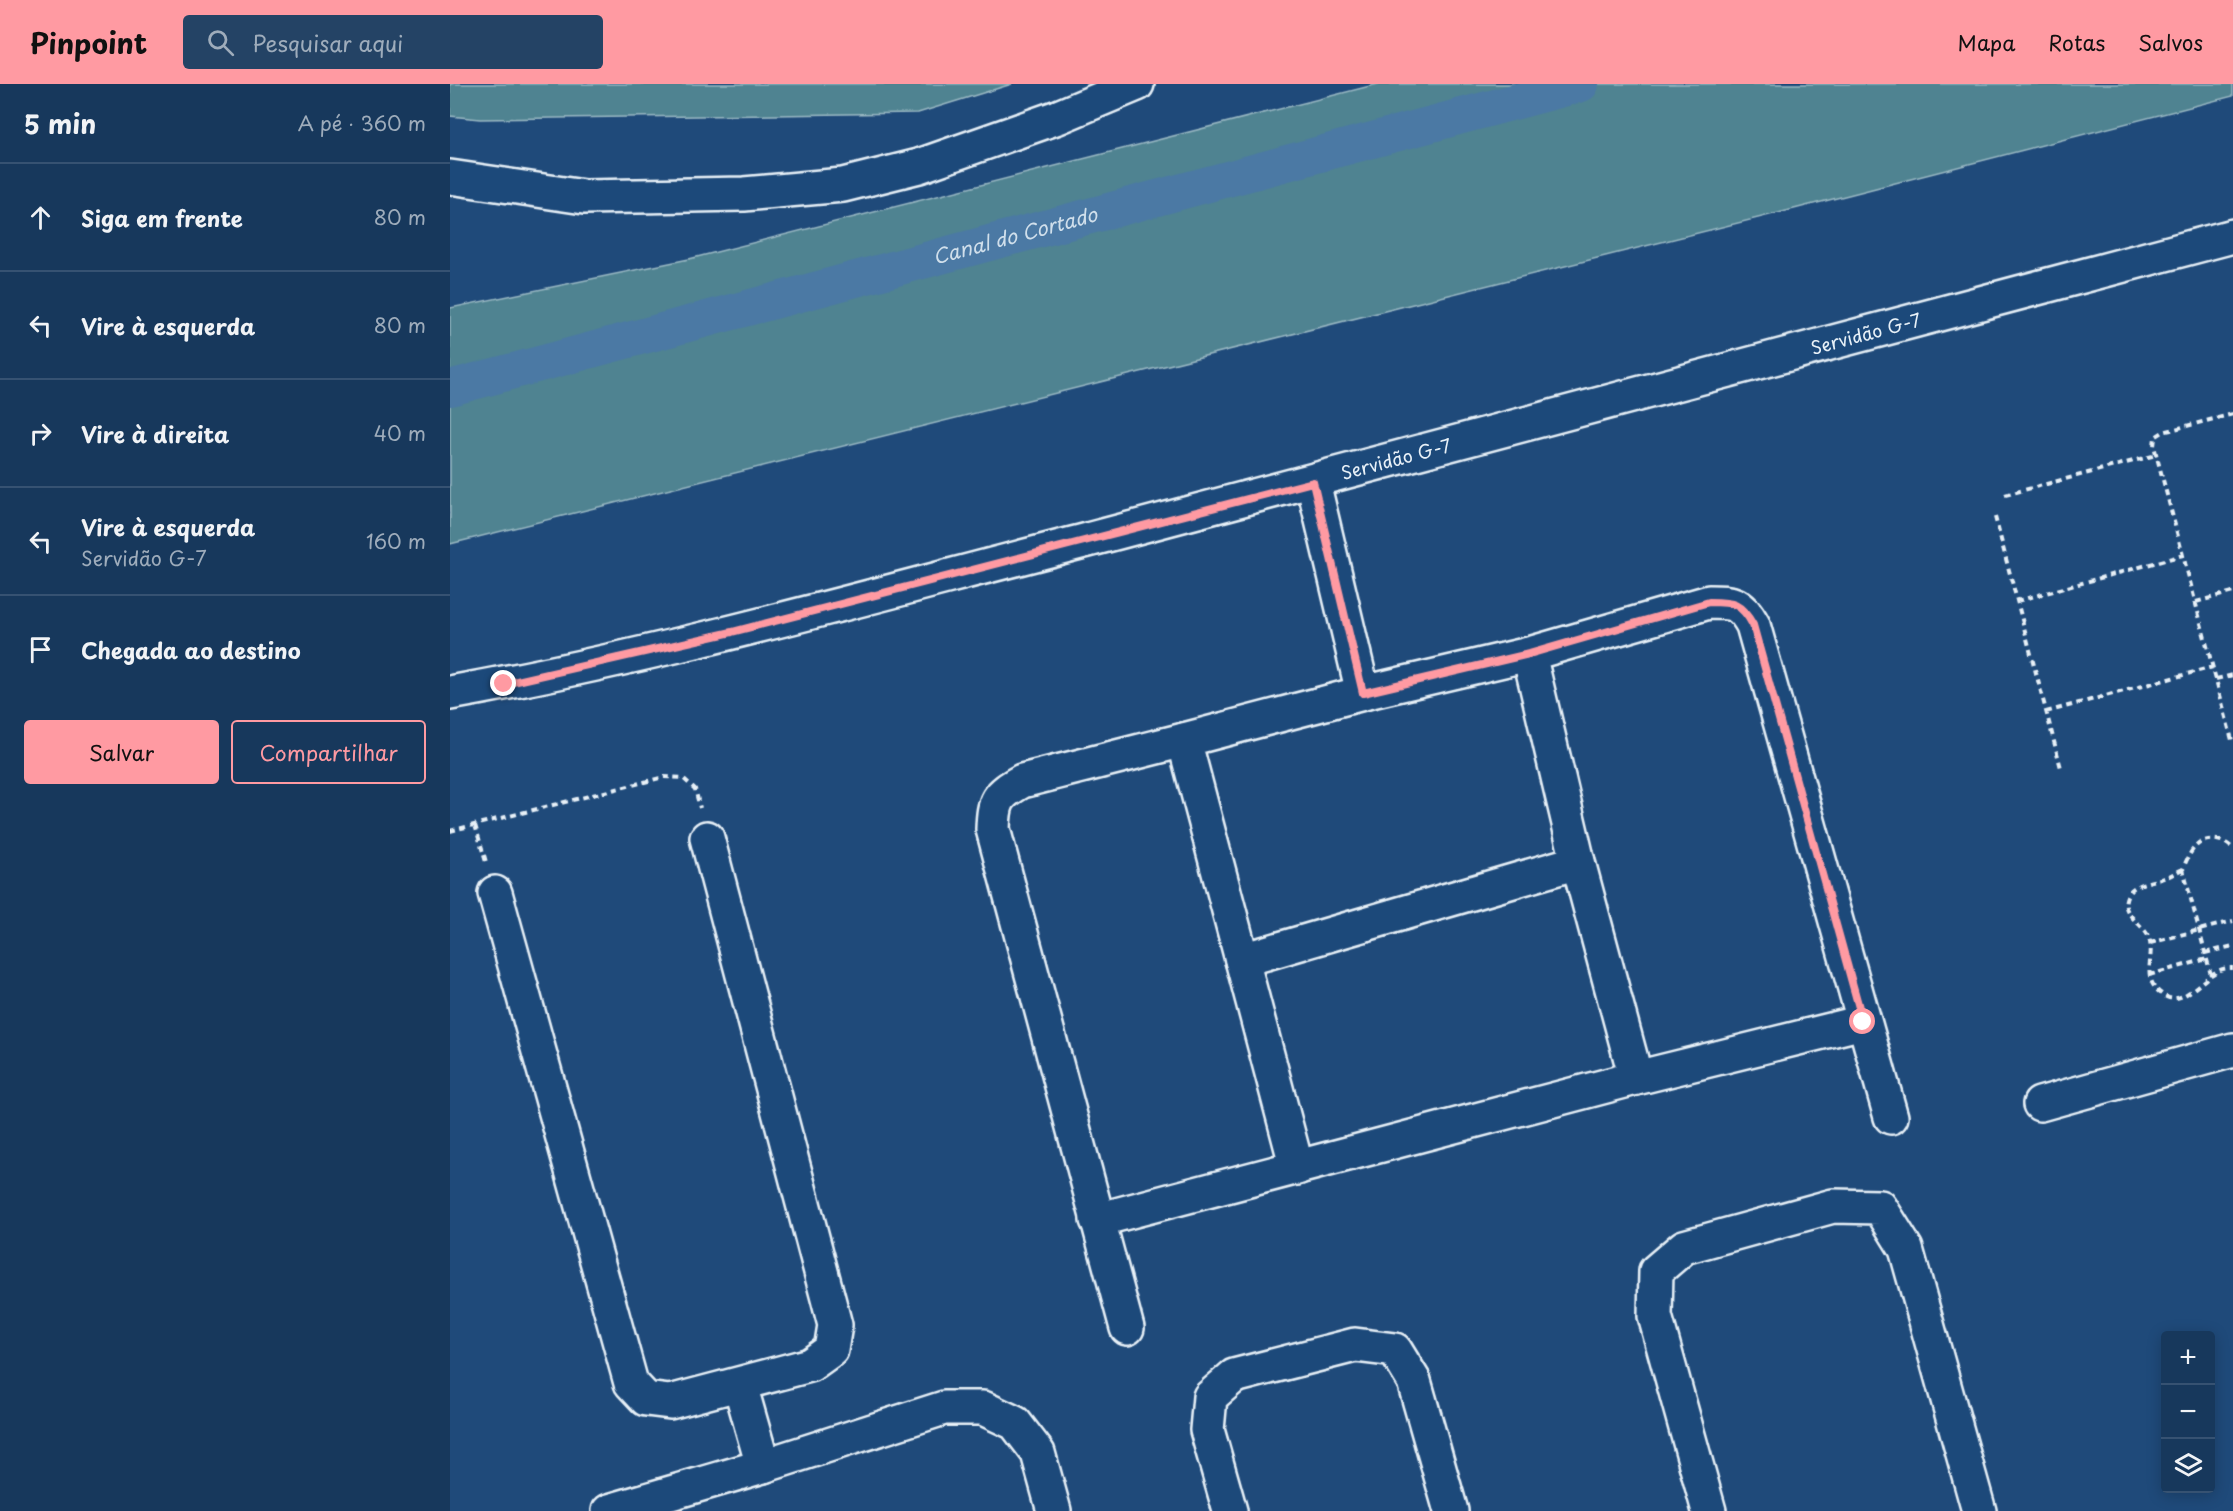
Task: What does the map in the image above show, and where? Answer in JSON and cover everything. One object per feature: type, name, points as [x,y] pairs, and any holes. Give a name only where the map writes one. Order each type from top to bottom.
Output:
[{"type":"street","points":[[450,177],[584,197],[744,194],[843,185],[919,166],[1059,117],[1137,84]]},
{"type":"street","name":"Servidão G-7","points":[[450,693],[504,684],[732,632],[1313,482],[2233,236]]},
{"type":"street","points":[[1313,482],[1363,693]]},
{"type":"street","points":[[1127,1328],[993,829],[994,808],[1004,791],[1022,781],[1363,693],[1529,654],[1709,602],[1730,602],[1745,610],[1753,625],[1891,1117]]},
{"type":"street","points":[[1529,654],[1578,862],[1636,1078]]},
{"type":"street","points":[[1184,740],[1297,1167]]},
{"type":"street","points":[[495,893],[631,1383],[646,1399],[670,1402],[740,1385],[810,1365],[831,1350],[835,1324],[707,838]]},
{"type":"street","points":[[1242,960],[1578,862]]},
{"type":"street","points":[[1097,1220],[1636,1078],[1863,1022]]},
{"type":"street","points":[[2040,1104],[2233,1050]]},
{"type":"street","points":[[1709,1511],[1655,1316],[1656,1271],[1684,1247],[1833,1206],[1880,1207],[1906,1249],[1979,1511]]},
{"type":"street","points":[[1230,1511],[1207,1430],[1210,1397],[1234,1376],[1355,1345],[1395,1350],[1414,1381],[1451,1511]]},
{"type":"street","points":[[740,1385],[763,1466]]},
{"type":"street","points":[[609,1511],[763,1466],[944,1408],[983,1408],[1015,1423],[1038,1453],[1054,1511]]},
{"type":"path","points":[[2233,414],[2163,432],[2155,437],[2154,446],[2233,744]]},
{"type":"path","points":[[2005,495],[2156,455]]},
{"type":"path","points":[[1995,517],[2061,768]]},
{"type":"path","points":[[2017,601],[2183,555]]},
{"type":"path","points":[[2196,602],[2233,592]]},
{"type":"path","points":[[2046,712],[2213,667]]},
{"type":"path","points":[[2216,679],[2233,675]]},
{"type":"path","points":[[450,831],[664,777],[674,777],[683,778],[695,789],[707,838]]},
{"type":"path","points":[[2211,975],[2183,869],[2196,845],[2206,839],[2218,840],[2230,845],[2233,849]]},
{"type":"path","points":[[2183,869],[2167,877],[2139,885],[2130,891],[2126,898],[2125,907],[2130,917],[2149,936],[2151,959],[2149,975],[2152,984],[2160,993],[2169,998],[2194,990],[2221,969],[2233,968]]},
{"type":"path","points":[[2150,943],[2233,921]]},
{"type":"path","points":[[2205,953],[2233,946]]},
{"type":"path","points":[[2149,975],[2207,960]]},
{"type":"green space","points":[[450,84],[1012,84],[918,113],[480,119],[450,116]]},
{"type":"green space","points":[[1378,84],[2233,84],[2233,96],[1794,209],[450,544],[450,308],[689,259]]},
{"type":"waterway","name":"Canal do Cortado","points":[[450,388],[1581,84]]},
{"type":"route","points":[[504,684],[732,632],[1313,482],[1363,693],[1529,654],[1709,602],[1730,602],[1745,610],[1753,625],[1863,1022]]}]
